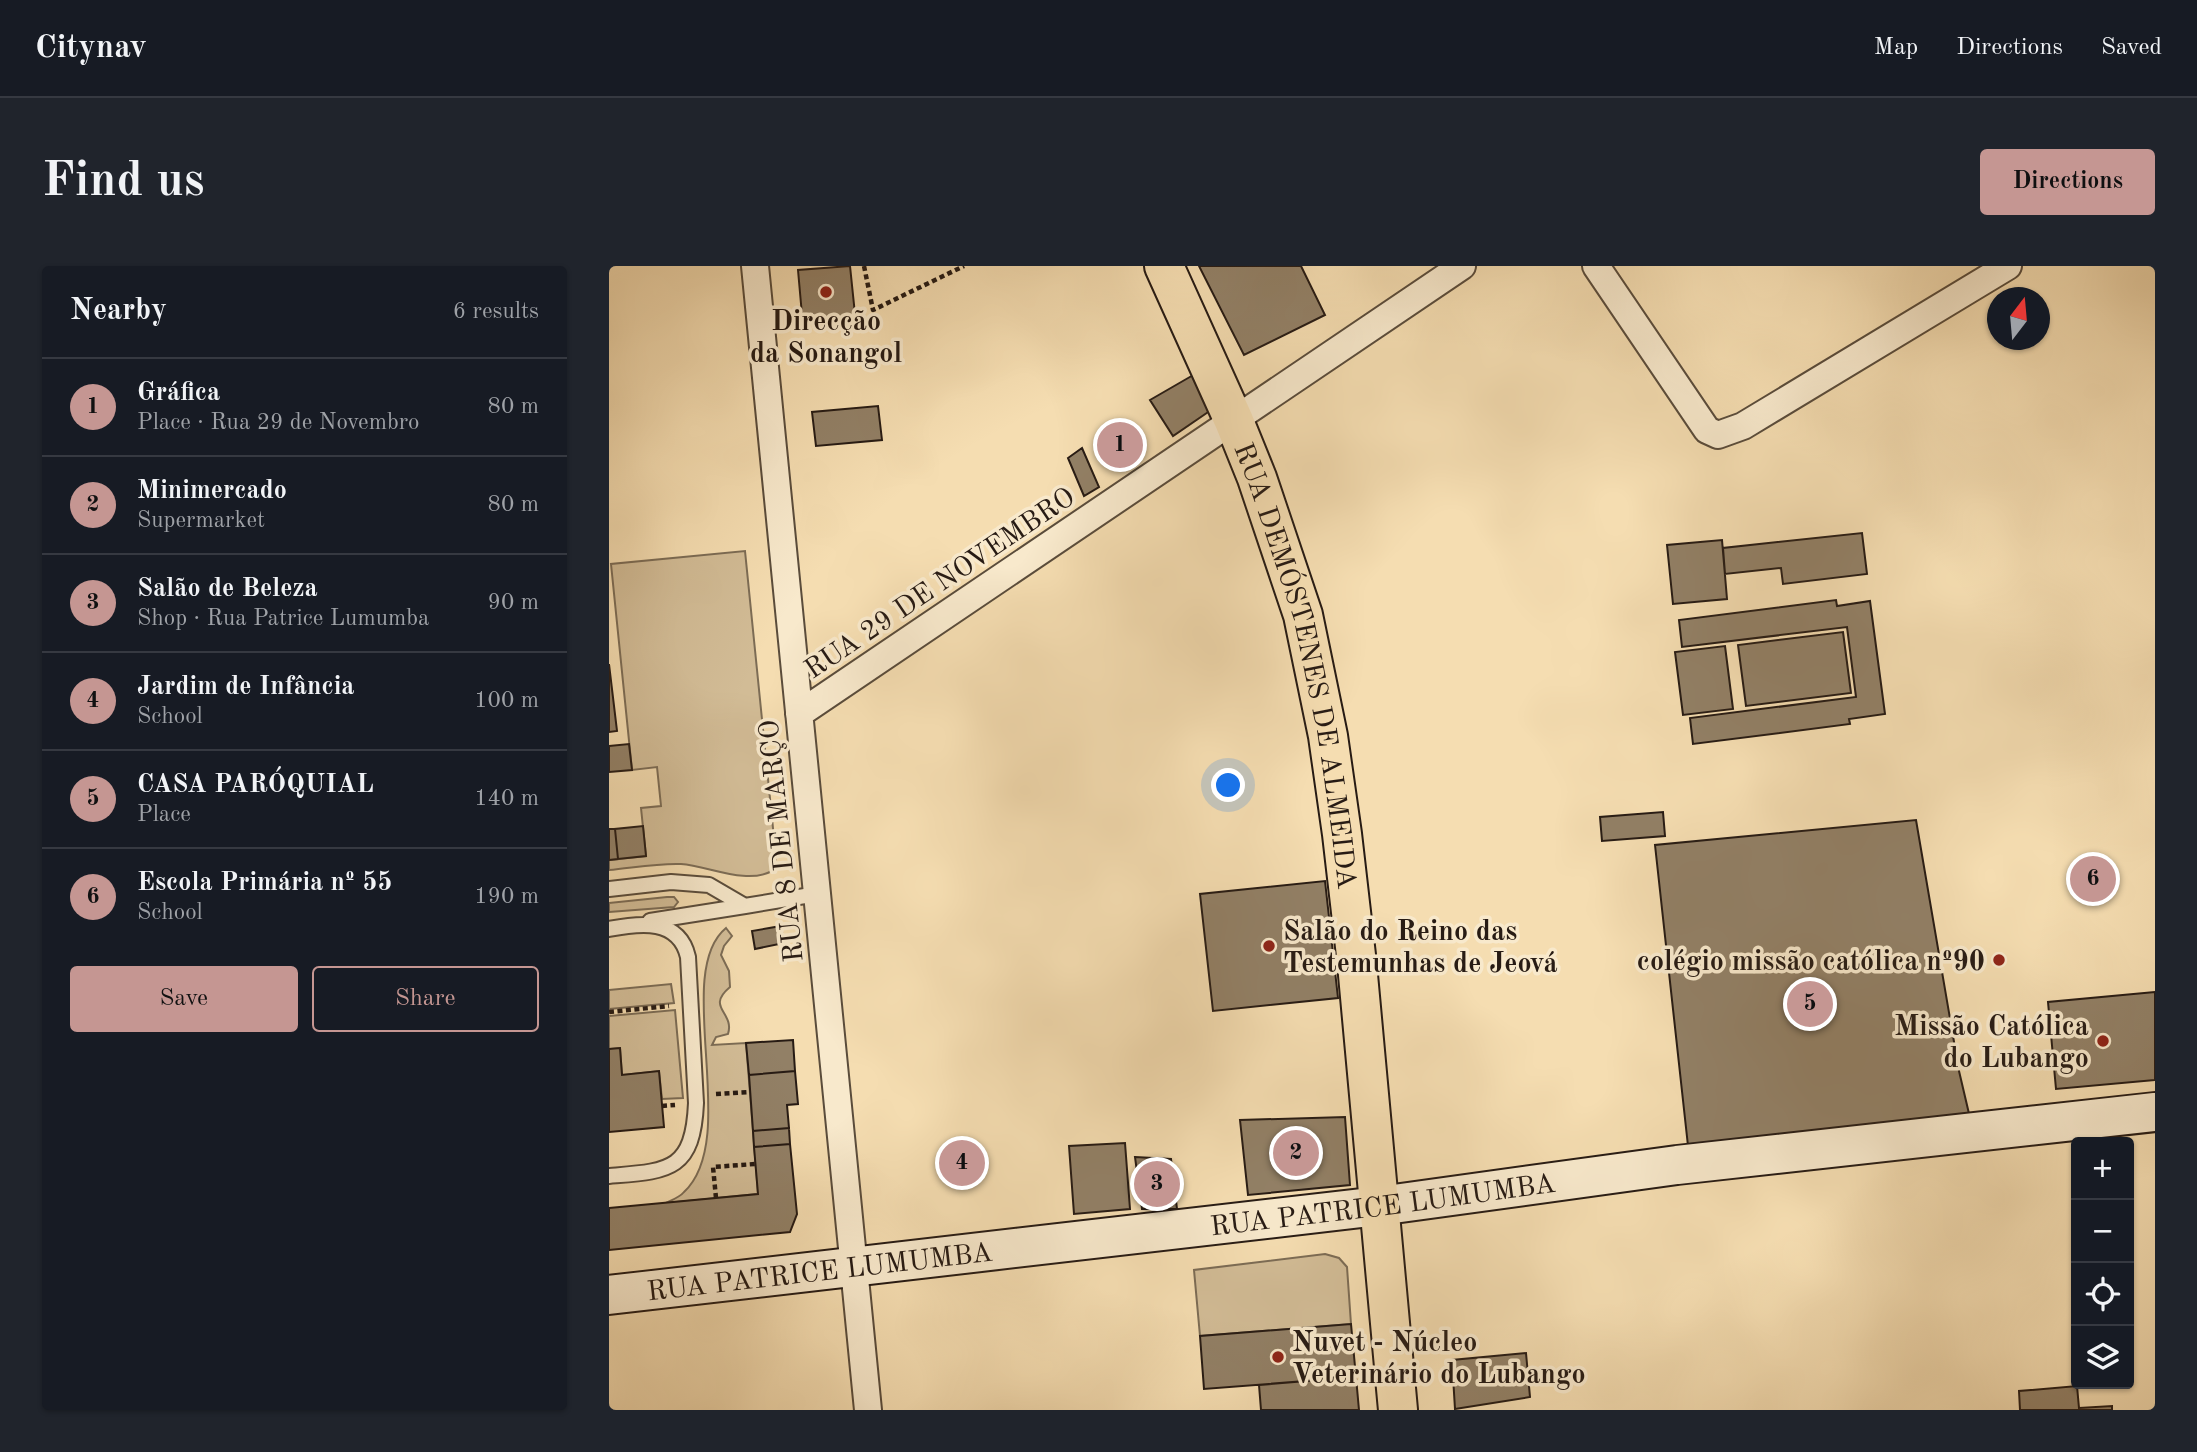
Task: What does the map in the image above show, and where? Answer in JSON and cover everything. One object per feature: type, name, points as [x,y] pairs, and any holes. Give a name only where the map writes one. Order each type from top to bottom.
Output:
[{"type":"main road","name":"RUA DEMÓSTENES DE ALMEIDA","points":[[1164,266],[1257,478],[1304,615],[1328,736],[1356,951],[1398,1410]]},
{"type":"street","name":"RUA 8 DE MARÇO","points":[[755,266],[868,1410]]},
{"type":"street","name":"RUA 29 DE NOVEMBRO","points":[[799,715],[1462,266]]},
{"type":"street","points":[[1596,266],[1707,430],[1718,435],[1743,426],[2007,266]]},
{"type":"street","name":"RUA PATRICE LUMUMBA","points":[[609,1295],[1379,1206],[1677,1166],[2155,1112]]},
{"type":"lane","points":[[609,889],[671,881],[709,885],[745,906]]},
{"type":"lane","points":[[609,929],[817,894]]},
{"type":"lane","points":[[609,1176],[652,1172],[672,1166],[684,1153],[696,1120],[691,1004],[685,942],[670,930],[641,923]]},
{"type":"path","points":[[864,266],[873,310],[964,266]]},
{"type":"path","points":[[609,1012],[691,1004]]},
{"type":"path","points":[[696,1095],[750,1091]]},
{"type":"path","points":[[716,1198],[713,1167],[755,1164]]},
{"type":"shaded area","points":[[745,551],[776,858],[772,871],[751,876],[681,864],[609,870],[609,860],[646,856],[641,808],[661,806],[657,767],[632,770],[611,564]]},
{"type":"shaded area","points":[[674,897],[678,902],[674,907],[609,912],[609,903]]},
{"type":"shaded area","points":[[726,928],[732,936],[721,955],[729,971],[730,987],[723,994],[720,1005],[729,1027],[728,1034],[716,1037],[712,1045],[746,1043],[758,1194],[666,1203],[682,1194],[700,1167],[707,1134],[708,1097],[704,981],[711,950]]},
{"type":"shaded area","points":[[671,984],[674,1003],[609,1009],[609,990]]},
{"type":"shaded area","points":[[675,1010],[683,1098],[662,1099],[659,1071],[622,1075],[620,1048],[609,1049],[609,1016]]},
{"type":"shaded area","points":[[1325,1254],[1339,1258],[1347,1267],[1351,1324],[1200,1336],[1194,1270]]},
{"type":"building","name":"Direcção da Sonangol","points":[[850,266],[856,324],[814,328],[813,314],[802,315],[798,270]]},
{"type":"building","points":[[1199,266],[1301,266],[1325,315],[1244,355]]},
{"type":"building","points":[[1195,374],[1214,408],[1173,436],[1150,400]]},
{"type":"building","points":[[878,406],[882,440],[816,446],[812,412]]},
{"type":"building","points":[[1082,448],[1099,487],[1084,496],[1068,458]]},
{"type":"building","points":[[1862,533],[1867,574],[1783,584],[1781,568],[1725,574],[1723,548]]},
{"type":"building","points":[[1722,540],[1727,599],[1673,604],[1667,545]]},
{"type":"building","points":[[1836,600],[1837,606],[1870,601],[1885,714],[1849,719],[1850,724],[1693,744],[1690,718],[1856,697],[1847,627],[1682,647],[1679,620]]},
{"type":"building","points":[[1843,632],[1851,693],[1746,706],[1738,645]]},
{"type":"building","points":[[1725,646],[1733,709],[1683,715],[1675,652]]},
{"type":"building","points":[[609,664],[617,731],[609,732]]},
{"type":"building","points":[[629,744],[632,770],[609,772],[609,746]]},
{"type":"building","points":[[1663,812],[1665,836],[1602,841],[1600,817]]},
{"type":"building","points":[[1916,820],[1959,1071],[1970,1118],[1689,1155],[1655,845]]},
{"type":"building","points":[[643,826],[646,856],[618,859],[615,829]]},
{"type":"building","points":[[609,829],[615,829],[618,859],[609,860]]},
{"type":"building","name":"Salão do Reino das Testemunhas de Jeová","points":[[1325,881],[1338,998],[1213,1011],[1200,894]]},
{"type":"building","points":[[781,926],[784,943],[755,949],[752,931]]},
{"type":"building","name":"Missão Católica do Lubango","points":[[2155,992],[2155,1080],[2056,1089],[2048,1002]]},
{"type":"building","points":[[793,1040],[795,1071],[749,1075],[746,1043]]},
{"type":"building","points":[[620,1048],[622,1075],[659,1071],[664,1127],[609,1132],[609,1049]]},
{"type":"building","points":[[795,1071],[798,1104],[787,1105],[789,1128],[753,1131],[749,1075]]},
{"type":"building","points":[[1345,1117],[1350,1185],[1248,1195],[1240,1120]]},
{"type":"building","points":[[789,1128],[790,1144],[754,1147],[753,1131]]},
{"type":"building","points":[[1125,1143],[1130,1209],[1074,1214],[1069,1146]]},
{"type":"building","points":[[790,1144],[797,1214],[790,1232],[609,1250],[609,1208],[758,1194],[754,1147]]},
{"type":"building","points":[[1135,1157],[1171,1159],[1177,1209],[1142,1209]]},
{"type":"building","name":"Nuvet - Núcleo Veterinário do Lubango","points":[[1351,1324],[1356,1377],[1204,1389],[1200,1336]]},
{"type":"building","points":[[1526,1353],[1530,1397],[1455,1409],[1452,1360]]},
{"type":"building","points":[[1356,1377],[1359,1410],[1261,1410],[1259,1385]]},
{"type":"building","points":[[2071,1387],[2071,1389],[2077,1389],[2079,1408],[2112,1406],[2112,1410],[2020,1410],[2019,1391]]},
{"type":"place","name":"Direcção da Sonangol","points":[[826,292]]},
{"type":"place","name":"Gráfica","points":[[1120,445]]},
{"type":"place","name":"Escola Primária nº 55","points":[[2093,879]]},
{"type":"place","name":"Salão do Reino das Testemunhas de Jeová","points":[[1269,946]]},
{"type":"place","name":"colégio missão católica nº90","points":[[1999,960]]},
{"type":"place","name":"CASA PARÓQUIAL","points":[[1810,1004]]},
{"type":"place","name":"Missão Católica do Lubango","points":[[2103,1041]]},
{"type":"place","name":"Minimercado","points":[[1296,1153]]},
{"type":"place","name":"Jardim de Infância","points":[[962,1163]]},
{"type":"place","name":"Salão de Beleza","points":[[1157,1184]]},
{"type":"place","name":"Nuvet - Núcleo Veterinário do Lubango","points":[[1278,1357]]}]
